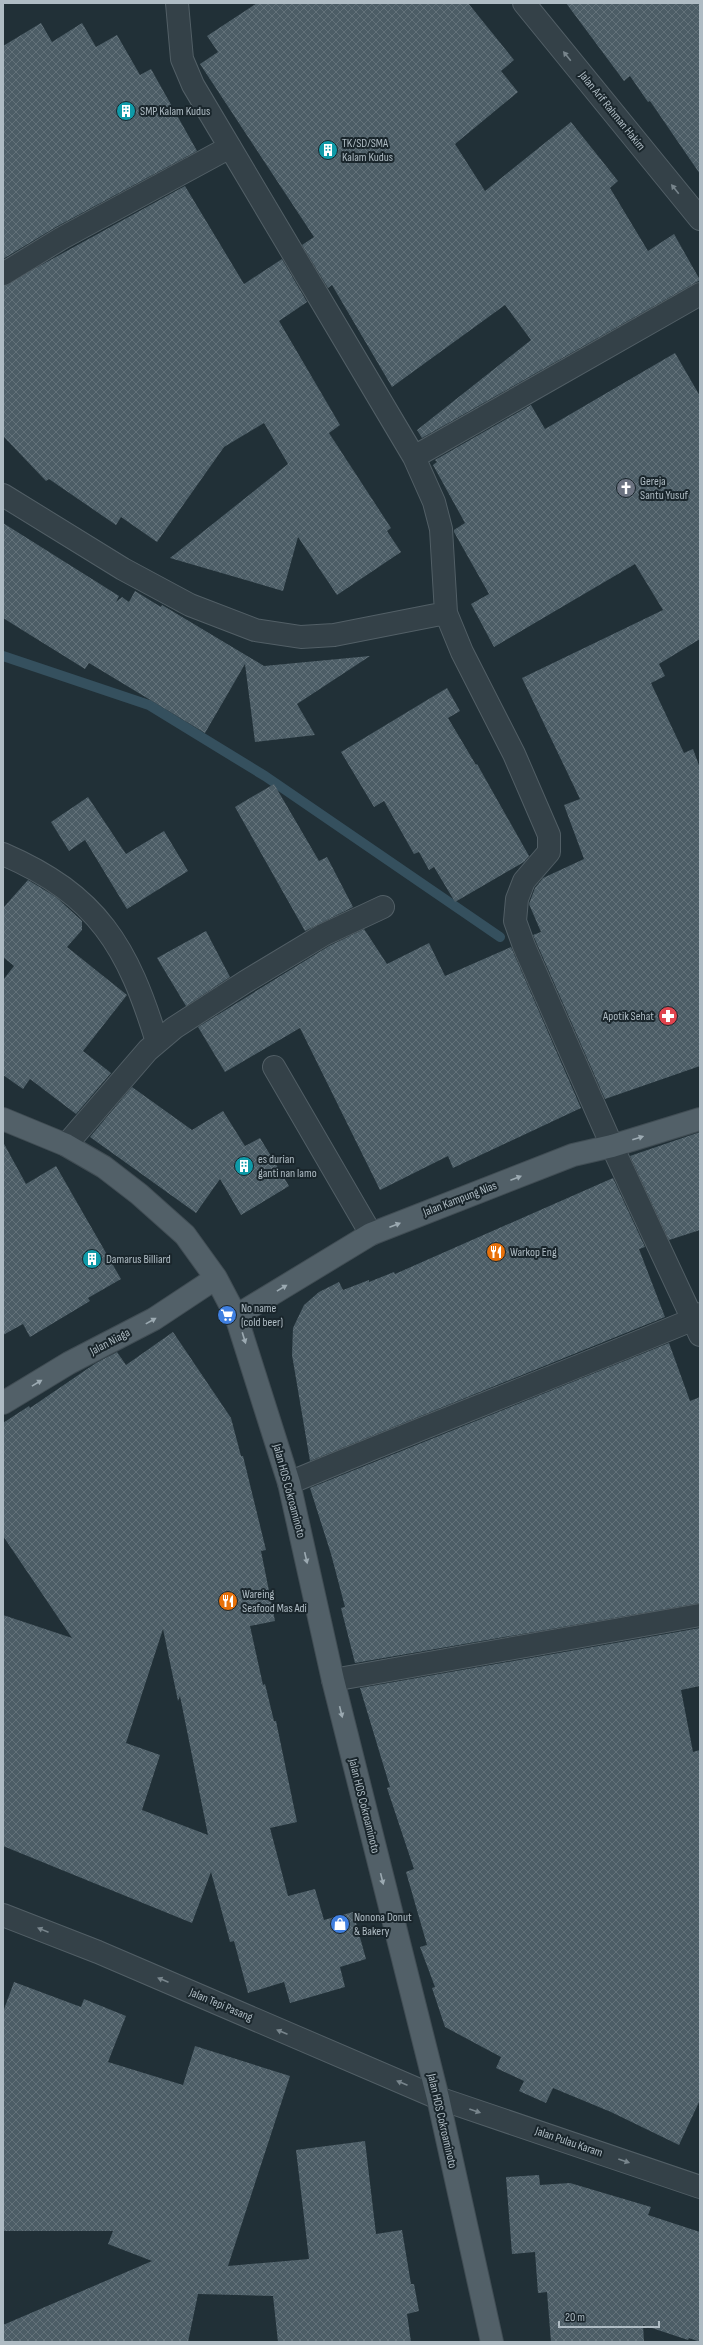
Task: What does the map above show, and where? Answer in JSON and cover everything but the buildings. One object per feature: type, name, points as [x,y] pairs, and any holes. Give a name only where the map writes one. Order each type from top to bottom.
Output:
[{"type":"main road","name":"Jalan HOS Cokroaminoto","points":[[3,1119],[66,1145],[104,1167],[145,1199],[185,1235],[216,1278],[236,1316],[289,1483],[333,1680],[438,2098],[492,2342]]},
{"type":"main road","name":"Jalan Kampung Nias","points":[[236,1316],[371,1234],[573,1155],[612,1146],[700,1119]]},
{"type":"main road","name":"Jalan Niaga","points":[[3,1403],[69,1363],[154,1319],[216,1278]]},
{"type":"street","points":[[177,3],[182,59],[193,85],[414,457],[434,502],[441,529],[446,613],[462,652],[514,754],[549,835],[549,852],[524,881],[517,899],[516,921],[524,946],[612,1146],[698,1322],[614,1352],[445,1418],[289,1483]]},
{"type":"street","name":"Jalan Arif Rahman Hakim","points":[[524,3],[697,209]]},
{"type":"street","points":[[3,274],[62,238],[230,147]]},
{"type":"street","points":[[414,457],[700,294]]},
{"type":"street","points":[[3,495],[123,569],[190,605],[255,630],[301,637],[334,635],[446,613]]},
{"type":"street","points":[[3,854],[58,883],[86,904],[104,926],[124,957],[143,994],[158,1042]]},
{"type":"street","points":[[66,1145],[158,1042],[193,1015],[323,935],[383,907]]},
{"type":"street","points":[[274,1067],[371,1234]]},
{"type":"street","points":[[333,1680],[700,1616]]},
{"type":"street","name":"Jalan Tepi Pasang","points":[[3,1915],[98,1952],[438,2098]]},
{"type":"street","name":"Jalan Pulau Karam","points":[[438,2098],[700,2186]]},
{"type":"waterway","points":[[3,656],[149,705],[265,776],[500,937]]},
{"type":"place","name":"SMP Kalam Kudus","points":[[126,111]]},
{"type":"place","name":"TK/SD/SMA Kalam Kudus","points":[[328,150]]},
{"type":"place","name":"Gereja Santu Yusuf","points":[[626,488]]},
{"type":"place","name":"Apotik Sehat","points":[[668,1016]]},
{"type":"place","name":"es durian ganti nan lamo","points":[[244,1166]]},
{"type":"place","name":"Warkop Eng","points":[[496,1252]]},
{"type":"place","name":"Damarus Billiard","points":[[92,1259]]},
{"type":"place","name":"No name (cold beer)","points":[[227,1315]]},
{"type":"place","name":"Wareing Seafood Mas Adi","points":[[228,1601]]},
{"type":"place","name":"Nonona Donut & Bakery","points":[[340,1924]]}]
